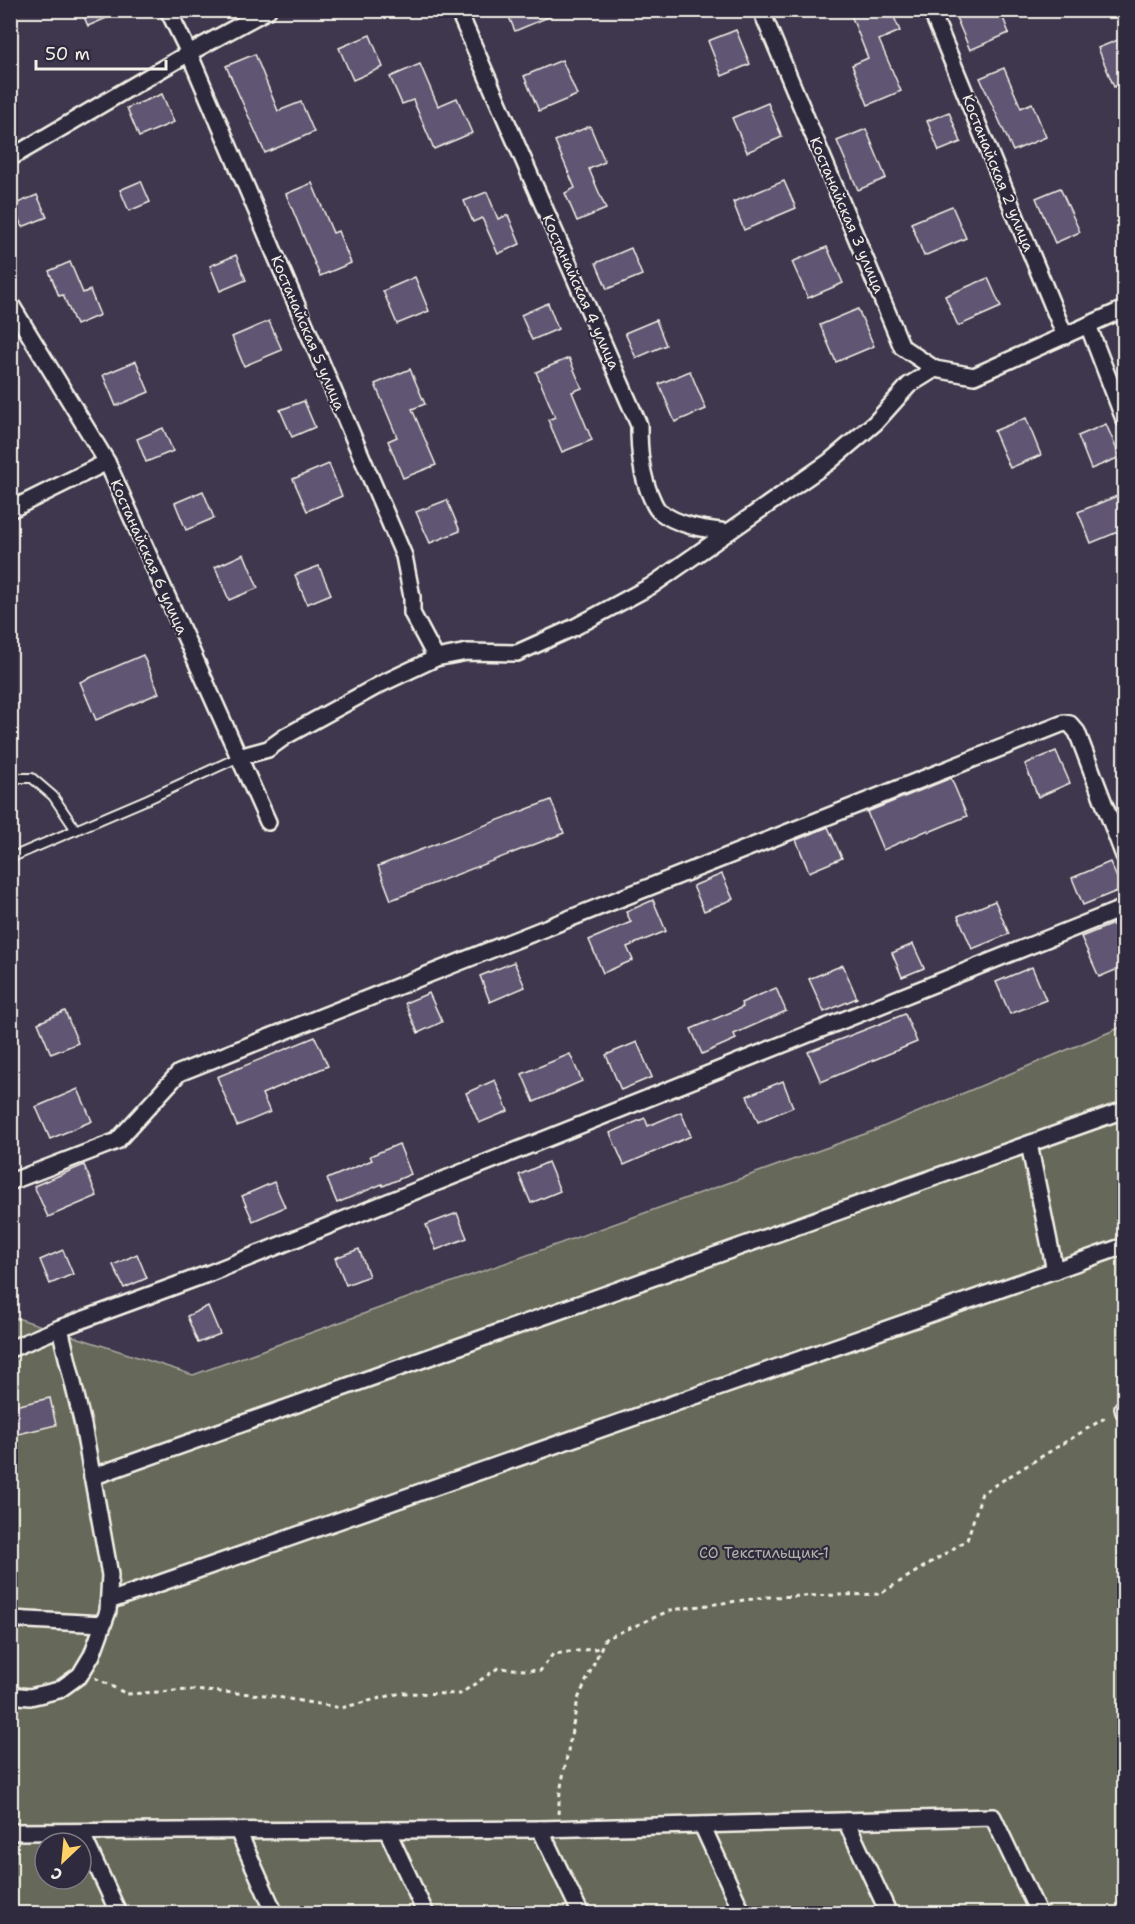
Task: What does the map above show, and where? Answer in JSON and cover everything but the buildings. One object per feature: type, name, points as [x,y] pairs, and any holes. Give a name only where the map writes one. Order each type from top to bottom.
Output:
[{"type":"street","name":"Костанайская 5 улица","points":[[168,10],[189,53],[404,556],[412,597],[412,613],[436,658]]},
{"type":"street","points":[[10,158],[189,53],[268,10]]},
{"type":"street","name":"Костанайская 4 улица","points":[[458,10],[639,425],[639,449],[645,484],[657,510],[680,523],[704,530],[727,532]]},
{"type":"street","name":"Костанайская 3 улица","points":[[760,10],[902,347],[935,369],[974,375],[1065,336]]},
{"type":"street","name":"Костанайская 2 улица","points":[[931,10],[1065,336]]},
{"type":"street","name":"Костанайская 6 улица","points":[[10,303],[107,462],[268,822]]},
{"type":"street","points":[[1065,336],[1125,309]]},
{"type":"street","points":[[1088,325],[1125,419]]},
{"type":"street","points":[[239,757],[268,749],[286,736],[381,684],[436,658],[467,652],[517,653],[574,627],[651,586],[829,462],[875,423],[909,385],[935,369]]},
{"type":"street","points":[[10,510],[107,462]]},
{"type":"street","points":[[10,1182],[117,1141],[179,1073],[1064,723],[1070,724],[1077,732],[1125,856]]},
{"type":"street","points":[[10,1349],[60,1328],[210,1273],[1125,908]]},
{"type":"street","points":[[92,1477],[1125,1110]]},
{"type":"street","points":[[1029,1144],[1055,1271]]},
{"type":"street","points":[[108,1601],[1125,1246]]},
{"type":"street","points":[[10,1695],[30,1697],[60,1690],[80,1676],[92,1655],[108,1611],[110,1575],[83,1425],[60,1328]]},
{"type":"street","points":[[10,1619],[104,1624]]},
{"type":"street","points":[[93,1832],[557,1829],[993,1816],[1039,1914]]},
{"type":"street","points":[[846,1821],[889,1914]]},
{"type":"street","points":[[702,1825],[743,1914]]},
{"type":"street","points":[[540,1829],[581,1914]]},
{"type":"street","points":[[387,1830],[426,1914]]},
{"type":"street","points":[[238,1831],[275,1914]]},
{"type":"street","points":[[10,1832],[33,1832]]},
{"type":"street","points":[[93,1858],[119,1914]]},
{"type":"lane","points":[[10,858],[239,757]]},
{"type":"lane","points":[[10,782],[15,778],[32,778],[53,795],[76,830]]},
{"type":"path","points":[[557,1829],[560,1792],[578,1699],[605,1639],[670,1610],[767,1597],[880,1594],[967,1540],[982,1493],[1124,1409]]},
{"type":"path","points":[[82,1672],[127,1694],[190,1690],[266,1695],[341,1708],[401,1693],[460,1694],[498,1668],[540,1671],[554,1654],[601,1648]]},
{"type":"green space","name":"СО Текстильщик-1","points":[[1124,1026],[1124,1913],[11,1914],[11,1316],[193,1375],[873,1131]]}]
